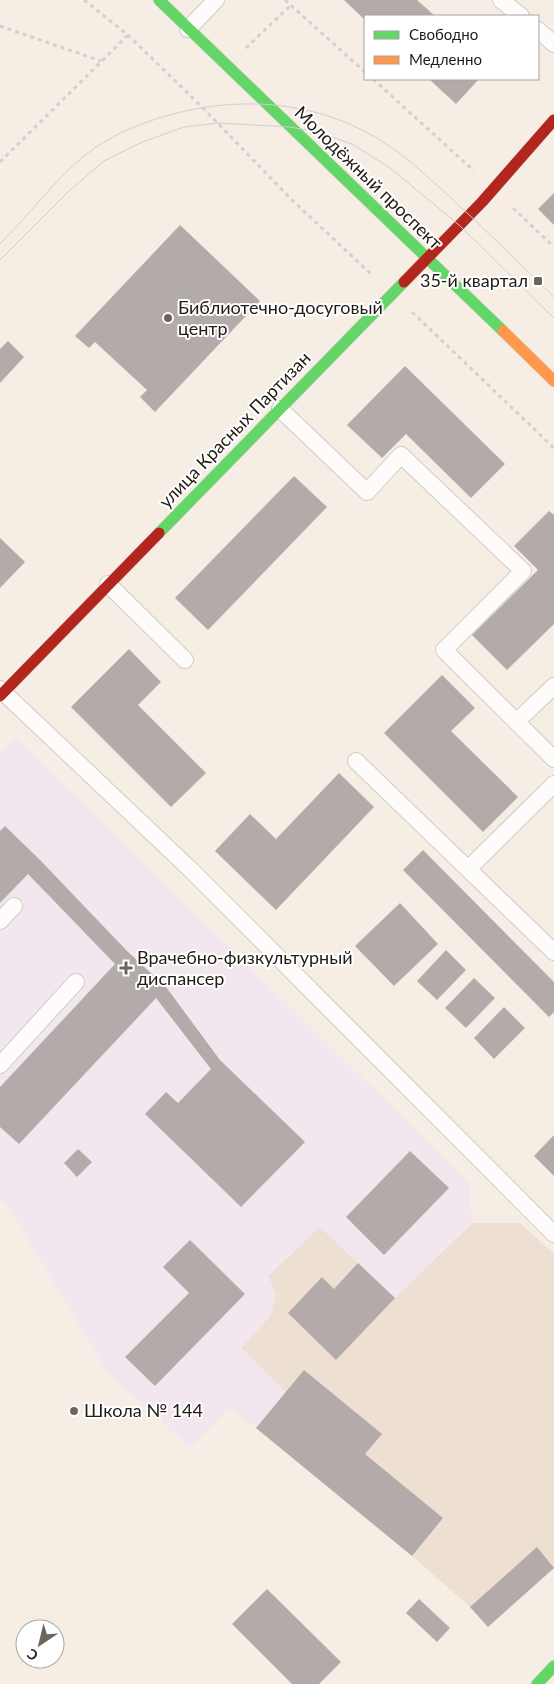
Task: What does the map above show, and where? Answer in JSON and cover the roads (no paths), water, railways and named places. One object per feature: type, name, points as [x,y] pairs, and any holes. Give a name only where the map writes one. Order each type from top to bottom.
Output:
[{"type":"street","name":"Молодёжный проспект","points":[[159,0],[554,381]]},
{"type":"street","name":"улица Красных Партизан","points":[[1,692],[494,189],[554,120]]},
{"type":"street","points":[[537,1684],[554,1666]]},
{"type":"lane","points":[[188,29],[216,0]]},
{"type":"lane","points":[[501,0],[520,15]]},
{"type":"lane","points":[[539,31],[554,44]]},
{"type":"lane","points":[[280,408],[367,492],[401,455],[523,571],[444,650],[554,760]]},
{"type":"lane","points":[[108,584],[185,660]]},
{"type":"lane","points":[[516,722],[554,686]]},
{"type":"lane","points":[[1,692],[190,869],[554,1234]]},
{"type":"lane","points":[[356,762],[554,952]]},
{"type":"lane","points":[[468,870],[554,784]]},
{"type":"lane","points":[[0,921],[14,906]]},
{"type":"lane","points":[[0,1065],[76,982]]},
{"type":"tram line","points":[[0,244],[72,167],[95,148],[120,133],[162,117],[190,110],[245,104],[273,105],[326,115],[376,137],[419,169],[554,297]]},
{"type":"tram line","points":[[0,260],[70,190],[104,161],[140,143],[184,127],[218,123],[290,127],[318,132],[352,144],[390,168],[459,225],[554,318]]},
{"type":"place","name":"35-й квартал","points":[[538,281]]},
{"type":"place","name":"Библиотечно-досуговый центр","points":[[168,318]]},
{"type":"place","name":"Врачебно-физкультурный диспансер","points":[[126,968]]},
{"type":"place","name":"Школа № 144","points":[[74,1411]]}]
